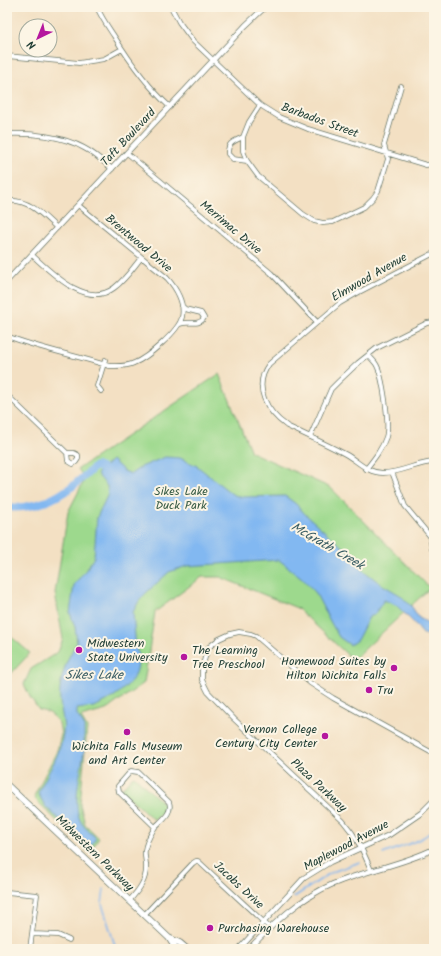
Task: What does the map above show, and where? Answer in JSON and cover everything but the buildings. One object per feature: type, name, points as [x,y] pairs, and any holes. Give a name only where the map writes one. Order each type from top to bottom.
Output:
[{"type":"main road","name":"Midwestern Parkway","points":[[7,785],[169,938],[176,949]]},
{"type":"main road","name":"Midwestern Parkway","points":[[169,938],[180,943],[187,949]]},
{"type":"street","points":[[97,7],[122,49],[144,80],[170,107]]},
{"type":"street","name":"Barbados Street","points":[[171,7],[193,41],[260,105],[279,117],[308,129],[386,153],[426,165],[434,164]]},
{"type":"street","name":"Taft Boulevard","points":[[7,281],[265,7]]},
{"type":"street","points":[[7,56],[79,63],[104,59],[122,49]]},
{"type":"street","points":[[260,105],[249,122],[243,137],[243,151],[247,161],[258,176],[303,214],[314,221],[323,223],[333,222],[364,207],[378,191],[388,159],[384,145],[401,86]]},
{"type":"street","points":[[7,134],[57,138],[72,142],[95,155],[112,169]]},
{"type":"street","points":[[243,137],[231,142],[228,148],[228,154],[233,159],[247,161]]},
{"type":"street","name":"Merrimac Drive","points":[[127,153],[271,273],[317,322]]},
{"type":"street","points":[[7,201],[18,201],[32,207],[57,228]]},
{"type":"street","name":"Brentwood Drive","points":[[78,205],[167,278],[178,292],[182,306],[180,324]]},
{"type":"street","name":"Elmwood Avenue","points":[[366,469],[347,455],[287,426],[271,412],[263,397],[262,385],[266,369],[269,364],[340,303],[434,253]]},
{"type":"street","points":[[32,255],[72,288],[91,293],[101,293],[114,288],[141,258]]},
{"type":"street","points":[[7,336],[22,342],[118,366],[130,365],[139,361],[166,339],[183,322],[197,324],[204,318],[201,312],[185,309],[182,306]]},
{"type":"street","points":[[310,437],[332,390],[339,381],[377,348],[433,321]]},
{"type":"street","points":[[368,355],[376,364],[380,374],[387,418],[387,431],[384,444],[366,469],[383,473],[392,472],[418,464],[434,462]]},
{"type":"street","points":[[101,391],[97,386],[104,362]]},
{"type":"street","points":[[7,395],[67,453]]},
{"type":"street","points":[[392,472],[405,506],[432,537],[432,548],[434,550]]},
{"type":"street","name":"Plaza Parkway","points":[[371,870],[362,848],[352,831],[343,821],[234,719],[208,692],[202,680],[201,674],[209,647],[218,639],[230,634],[245,633],[256,636],[310,683],[333,698],[434,754]]},
{"type":"street","points":[[129,901],[140,890],[145,878],[145,851],[147,840],[155,827],[169,812],[170,807],[169,802],[138,772],[132,772],[118,786],[119,792],[155,827]]},
{"type":"street","name":"Maplewood Avenue","points":[[239,949],[304,878],[326,864],[389,835],[421,812],[434,800]]},
{"type":"street","points":[[249,949],[297,904],[320,890],[334,883],[371,870],[405,861],[434,849]]},
{"type":"street","name":"Jacobs Drive","points":[[144,915],[193,863],[198,861],[270,928]]},
{"type":"street","points":[[7,892],[37,895],[30,949]]},
{"type":"street","points":[[32,934],[58,935],[69,940]]},
{"type":"green space","name":"Sikes Lake Duck Park","points":[[219,374],[251,452],[331,488],[430,588],[353,660],[297,608],[220,577],[202,577],[155,612],[144,683],[106,710],[81,717],[87,728],[80,805],[85,824],[99,838],[89,853],[36,800],[34,796],[57,751],[61,735],[59,723],[50,713],[39,710],[30,697],[24,684],[31,669],[58,652],[63,639],[55,593],[68,512],[85,479],[78,469]]},
{"type":"green space","points":[[7,633],[30,653],[7,678]]},
{"type":"green space","points":[[134,776],[166,806],[166,809],[156,819],[153,819],[121,790]]},
{"type":"water","name":"Sikes Lake","points":[[165,457],[180,458],[197,466],[232,494],[240,497],[285,496],[296,504],[305,514],[348,552],[364,571],[381,584],[400,595],[412,607],[419,618],[434,626],[434,637],[423,634],[396,605],[384,600],[374,615],[369,617],[357,640],[350,645],[339,637],[315,592],[302,578],[279,560],[187,566],[169,572],[147,592],[139,601],[133,612],[136,649],[139,655],[137,671],[133,679],[118,694],[105,702],[93,707],[77,709],[77,715],[84,725],[84,750],[78,785],[77,804],[81,823],[96,838],[89,848],[45,806],[38,793],[59,750],[63,734],[60,686],[66,663],[77,643],[75,627],[70,613],[74,585],[94,557],[97,517],[108,494],[107,486],[97,474],[112,460],[124,471],[131,474],[141,467]]},
{"type":"waterway","name":"McGrath Creek","points":[[7,507],[29,506],[58,496],[73,486],[96,466],[103,469],[111,476]]},
{"type":"waterway","points":[[383,854],[423,838],[434,829]]},
{"type":"waterway","points":[[294,897],[332,872],[360,862]]},
{"type":"waterway","points":[[104,889],[102,904],[116,949]]},
{"type":"place","name":"Midwestern State University","points":[[79,650]]},
{"type":"place","name":"The Learning Tree Preschool","points":[[184,657]]},
{"type":"place","name":"Homewood Suites by Hilton Wichita Falls","points":[[394,668]]},
{"type":"place","name":"Tru","points":[[369,690]]},
{"type":"place","name":"Wichita Falls Museum and Art Center","points":[[127,732]]},
{"type":"place","name":"Vernon College Century City Center","points":[[325,736]]},
{"type":"place","name":"Purchasing Warehouse","points":[[210,928]]}]
